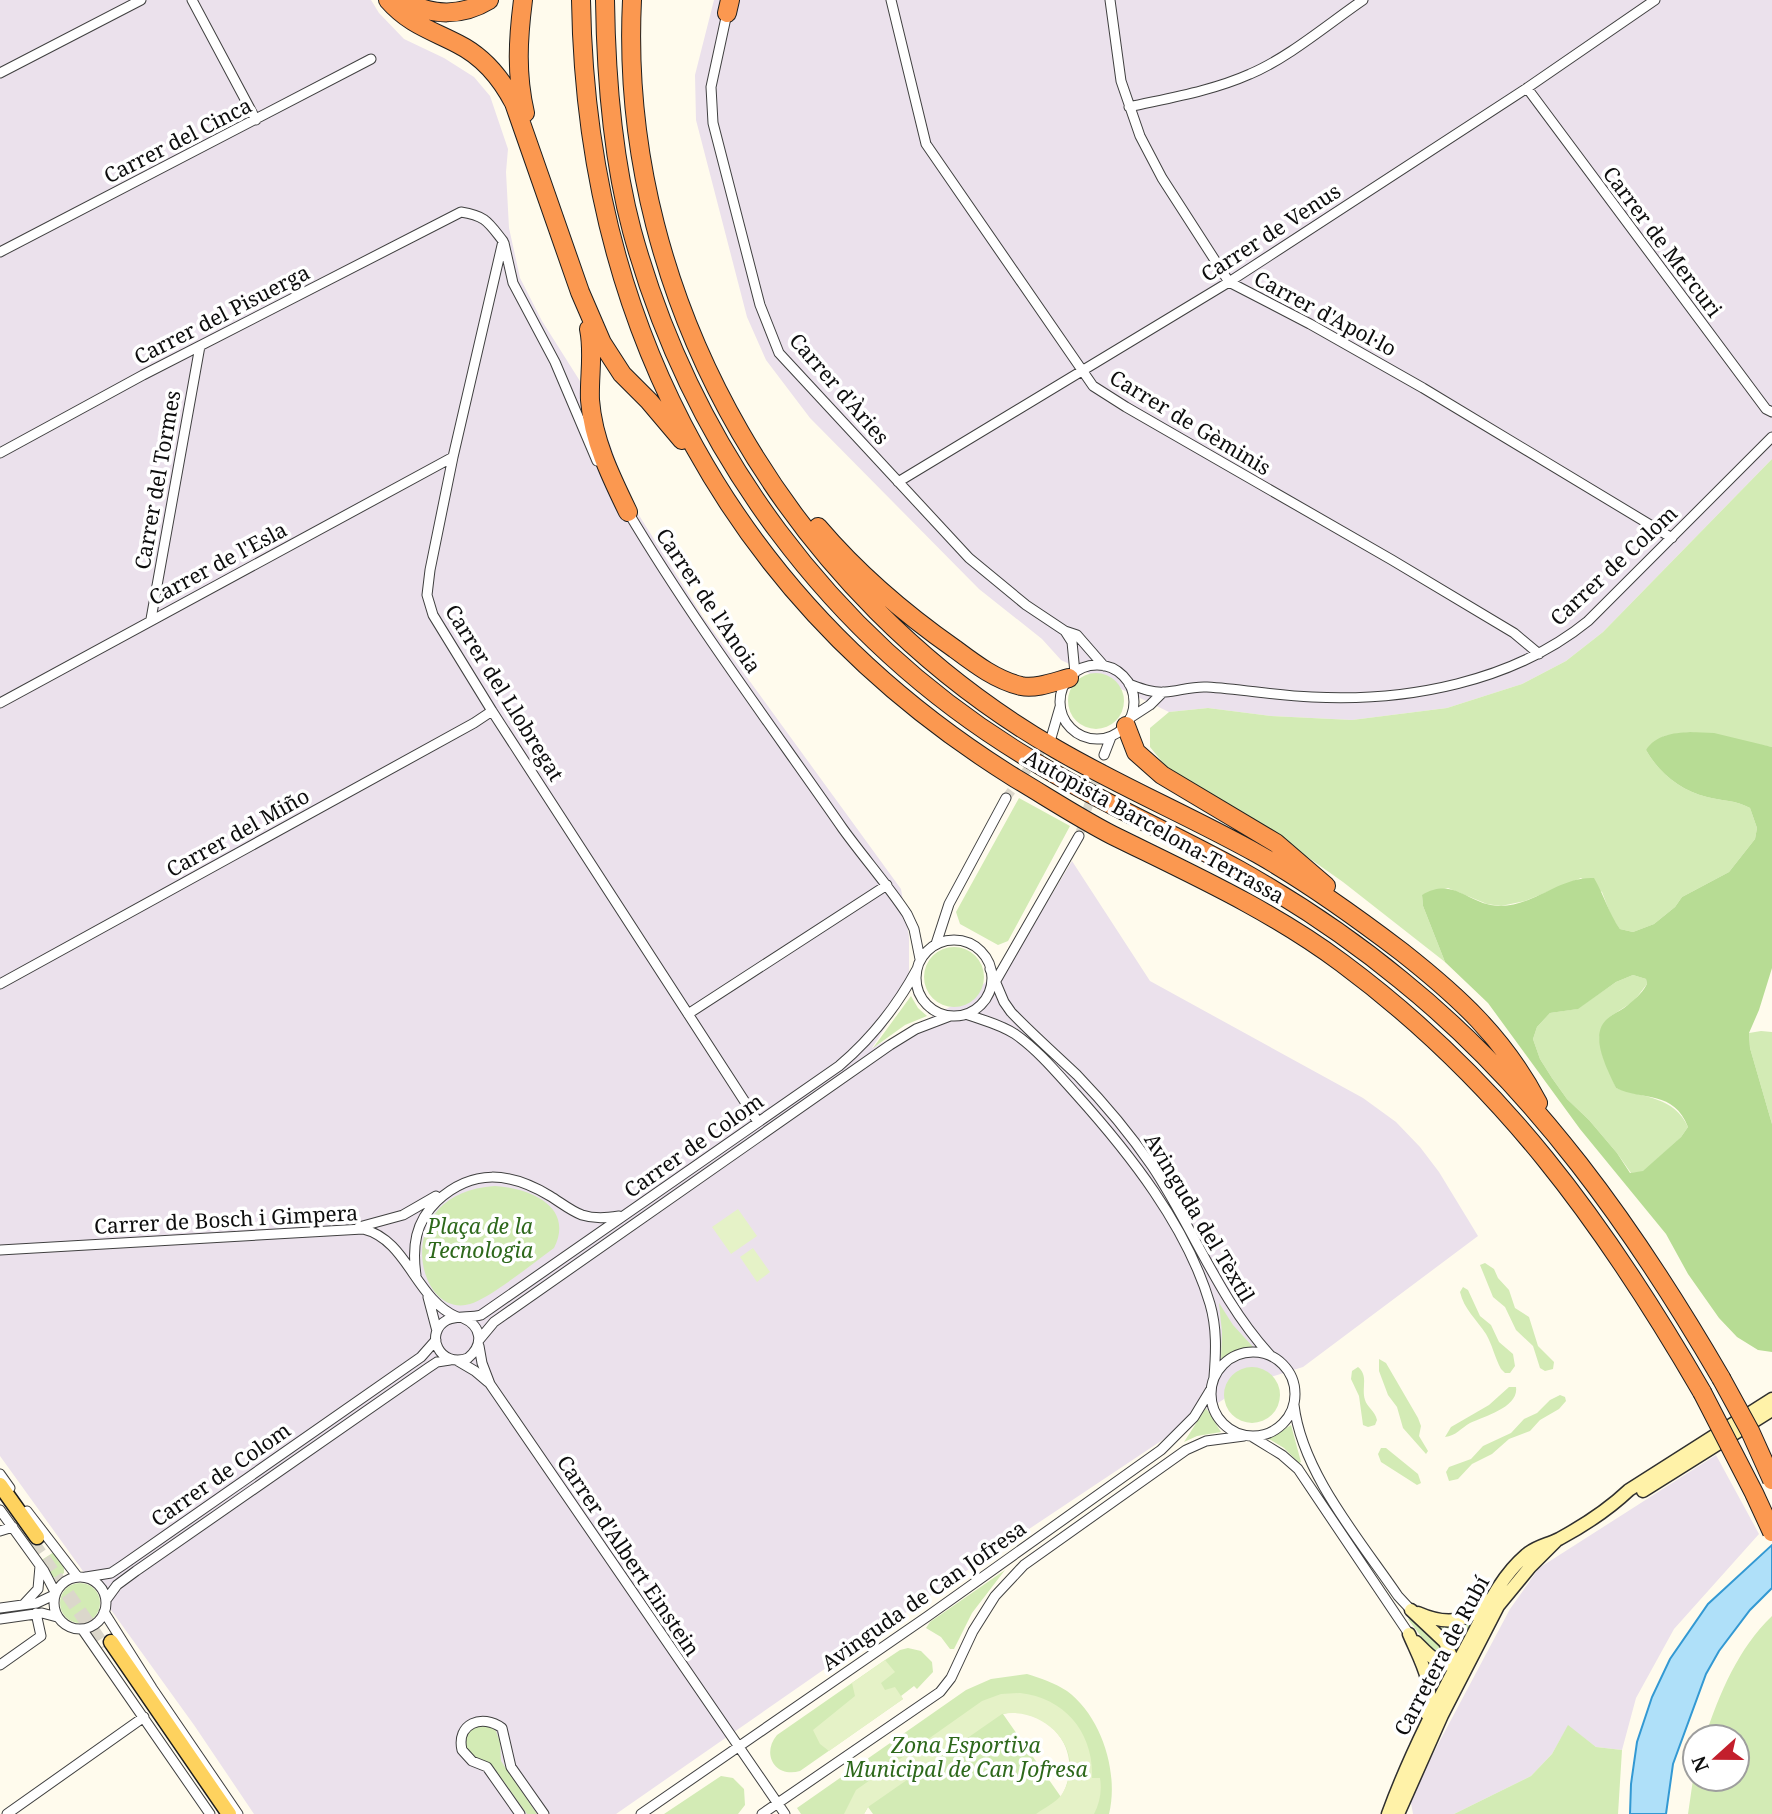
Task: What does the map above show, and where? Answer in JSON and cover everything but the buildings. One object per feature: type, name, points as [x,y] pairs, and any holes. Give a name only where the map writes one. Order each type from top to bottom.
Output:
[{"type":"highway","points":[[388,0],[411,21],[478,56],[503,82],[514,103],[580,292],[611,360],[709,472]]},
{"type":"highway","points":[[405,0],[430,11],[457,12],[489,0]]},
{"type":"highway","points":[[523,0],[518,65],[523,103],[539,174]]},
{"type":"highway","name":"Autopista Barcelona-Terrassa","points":[[582,0],[582,47],[597,172],[611,236],[630,300],[668,397],[709,472],[744,526],[783,578],[816,616],[876,675],[922,715],[1016,779],[1108,832],[1231,892],[1287,926],[1339,960],[1440,1044],[1486,1090],[1542,1153],[1603,1233],[1654,1310],[1702,1392],[1772,1532]]},
{"type":"highway","name":"Autopista Barcelona-Terrassa","points":[[605,0],[606,56],[618,164],[632,230],[653,296],[673,349],[707,422],[742,482],[802,564],[869,636],[906,671],[966,718],[1027,758],[1238,870],[1298,905],[1402,980],[1453,1025],[1551,1127],[1620,1219],[1688,1321],[1750,1431],[1772,1480]]},
{"type":"highway","points":[[632,0],[633,86],[644,177],[662,252],[685,319],[724,406],[806,532],[853,586],[902,635],[956,681],[1032,735],[1314,887],[1430,974],[1489,1028],[1525,1079],[1551,1127]]},
{"type":"highway","points":[[580,292],[592,345],[592,419],[603,458],[628,512]]},
{"type":"highway","points":[[685,319],[765,463],[829,541],[878,589],[983,669],[1021,685],[1040,685],[1072,676]]},
{"type":"highway","points":[[1128,722],[1136,751],[1155,769],[1189,792],[1276,842],[1344,901],[1412,951],[1430,974]]},
{"type":"main road","name":"Carretera de Rubí","points":[[1398,1808],[1480,1641],[1506,1596],[1530,1567],[1557,1540],[1617,1502],[1632,1497],[1769,1404]]},
{"type":"main road","points":[[0,1485],[34,1540],[0,1498]]},
{"type":"main road","name":"Carretera de Rubí","points":[[1398,1808],[1405,1772],[1455,1666],[1501,1581],[1536,1547],[1557,1540]]},
{"type":"main road","points":[[1411,1610],[1441,1621],[1462,1619],[1482,1605],[1501,1581]]},
{"type":"main road","points":[[1411,1610],[1445,1642],[1455,1666],[1456,1678],[1442,1715]]},
{"type":"main road","points":[[1409,1634],[1435,1660],[1455,1666],[1469,1655],[1480,1641]]},
{"type":"main road","points":[[1398,1808],[1398,1772],[1431,1701],[1427,1676],[1409,1634]]},
{"type":"main road","points":[[219,1814],[108,1644],[229,1814]]},
{"type":"street","points":[[0,73],[141,0]]},
{"type":"street","points":[[192,0],[256,120]]},
{"type":"street","name":"Carrer de Gèminis","points":[[891,0],[926,144],[1093,386],[1514,633],[1539,654]]},
{"type":"street","name":"Carrer d'Apol·lo","points":[[1110,0],[1118,63],[1129,107],[1140,136],[1162,178],[1229,282],[1412,382],[1672,538]]},
{"type":"street","points":[[1129,107],[1247,76],[1363,0]]},
{"type":"street","name":"Carrer de Venus","points":[[898,482],[1229,282],[1527,88],[1655,0]]},
{"type":"street","name":"Carrer d'Àries","points":[[728,6],[711,87],[713,123],[760,305],[779,353],[984,572],[1026,605],[1065,631],[1077,635],[1104,666]]},
{"type":"street","name":"Carrer del Cinca","points":[[0,253],[371,59]]},
{"type":"street","name":"Carrer de Mercuri","points":[[1527,88],[1749,387],[1766,409],[1772,412]]},
{"type":"street","name":"Carrer del Pisuerga","points":[[0,453],[200,346],[461,212],[479,215],[503,241]]},
{"type":"street","name":"Carrer del Llobregat","points":[[503,241],[453,457],[427,596],[433,615],[492,711],[758,1122]]},
{"type":"street","name":"Carrer de l'Anoia","points":[[503,241],[513,283],[555,362],[582,430],[605,478],[660,565],[845,831],[912,922],[920,959]]},
{"type":"street","name":"Carrer del Tormes","points":[[151,619],[200,346]]},
{"type":"street","name":"Carrer de Colom","points":[[1129,684],[1143,690],[1164,692],[1203,686],[1315,698],[1409,692],[1499,671],[1539,654],[1588,621],[1772,437]]},
{"type":"street","name":"Carrer de l'Esla","points":[[0,703],[453,457]]},
{"type":"street","points":[[1065,631],[1072,642],[1072,676]]},
{"type":"street","points":[[1051,738],[1062,692],[1072,676],[1083,668],[1104,666],[1122,676],[1129,684],[1134,707],[1128,722],[1111,737],[1104,755]]},
{"type":"street","name":"Carrer de Colom","points":[[1128,722],[1164,692]]},
{"type":"street","points":[[1060,708],[1070,727],[1079,734],[1100,739],[1111,737]]},
{"type":"street","name":"Carrer del Miño","points":[[0,984],[492,711]]},
{"type":"street","points":[[936,944],[949,904],[1006,798]]},
{"type":"street","points":[[989,992],[990,969],[979,949],[966,942],[951,940],[936,944],[920,959],[917,987],[926,1003],[933,1009],[950,1016],[966,1014],[983,1002],[1002,971],[1079,836]]},
{"type":"street","points":[[688,1014],[887,885]]},
{"type":"street","name":"Carrer de Colom","points":[[461,1318],[481,1315],[839,1066],[862,1046],[890,1013],[917,969]]},
{"type":"street","name":"Avinguda del Tèxtil","points":[[990,969],[1009,1008],[1079,1077],[1137,1145],[1171,1197],[1224,1295],[1252,1335],[1271,1356]]},
{"type":"street","points":[[1002,971],[1009,1008]]},
{"type":"street","name":"Avinguda del Tèxtil","points":[[966,1014],[1008,1030],[1030,1047],[1104,1125],[1149,1186],[1193,1262],[1211,1306],[1217,1346],[1214,1377]]},
{"type":"street","name":"Carrer de Colom","points":[[479,1343],[494,1322],[811,1099],[908,1034],[950,1016]]},
{"type":"street","points":[[353,1228],[403,1215],[474,1179],[501,1177],[516,1179],[534,1187],[579,1214],[603,1219],[625,1215]]},
{"type":"street","points":[[417,1279],[414,1250],[417,1231],[426,1213],[448,1192]]},
{"type":"street","name":"Carrer de Bosch i Gimpera","points":[[0,1250],[353,1228],[368,1230],[387,1240],[426,1292],[443,1309],[461,1318]]},
{"type":"street","name":"Carrer de Bosch i Gimpera","points":[[426,1292],[437,1336]]},
{"type":"street","points":[[461,1318],[474,1325],[479,1343],[468,1358],[454,1360],[442,1354],[437,1336],[447,1320],[461,1318]]},
{"type":"street","name":"Carrer de Colom","points":[[81,1577],[115,1570],[421,1357],[437,1336]]},
{"type":"street","name":"Carrer d'Albert Einstein","points":[[479,1343],[482,1363],[490,1384],[785,1814]]},
{"type":"street","points":[[1409,1634],[1298,1469],[1282,1455],[1248,1436],[1232,1431],[1215,1413],[1211,1401],[1214,1377],[1221,1366],[1232,1357],[1244,1352],[1258,1352],[1271,1356],[1285,1367],[1293,1380],[1294,1403],[1303,1442],[1319,1479],[1398,1596],[1411,1610]]},
{"type":"street","name":"Carrer de Colom","points":[[106,1600],[117,1585],[172,1545],[433,1365],[454,1360]]},
{"type":"street","name":"Carrer d'Albert Einstein","points":[[454,1360],[475,1371],[490,1384]]},
{"type":"street","name":"Avinguda de Can Jofresa","points":[[641,1814],[928,1616],[1161,1450],[1194,1417],[1211,1389]]},
{"type":"street","points":[[1248,1436],[1266,1434],[1279,1428],[1289,1417],[1294,1403]]},
{"type":"street","name":"Avinguda de Can Jofresa","points":[[762,1814],[940,1692],[951,1678],[973,1631],[995,1596],[1031,1559],[1186,1450],[1206,1441],[1248,1436]]},
{"type":"street","points":[[0,1474],[81,1577],[102,1588],[106,1600],[104,1612],[98,1622],[82,1629],[68,1627],[57,1617],[54,1607],[55,1594],[62,1583],[81,1577]]},
{"type":"street","points":[[0,1510],[40,1566],[55,1594]]},
{"type":"street","points":[[0,1531],[13,1527]]},
{"type":"street","points":[[24,1604],[38,1589],[40,1566]]},
{"type":"street","points":[[0,1608],[41,1601],[55,1594]]},
{"type":"street","points":[[104,1612],[238,1814]]},
{"type":"street","points":[[0,1619],[36,1613],[57,1617]]},
{"type":"street","points":[[0,1665],[41,1636],[36,1613]]},
{"type":"street","points":[[82,1629],[210,1814]]},
{"type":"street","points":[[7,1814],[144,1717]]},
{"type":"street","points":[[520,1814],[487,1768],[472,1761],[462,1751],[462,1733],[475,1722],[489,1720],[502,1728],[511,1767],[544,1814]]},
{"type":"shaded area","points":[[0,0],[371,0],[379,13],[404,39],[444,58],[474,77],[490,96],[508,149],[506,172],[509,228],[520,278],[542,321],[597,408],[630,501],[703,617],[901,889],[909,937],[909,971],[903,1000],[872,1048],[967,998],[1013,959],[1072,861],[1150,981],[1363,1098],[1396,1122],[1439,1172],[1478,1236],[1303,1367],[1245,1385],[957,1577],[616,1814],[254,1814],[194,1725],[0,1456]]},
{"type":"shaded area","points":[[714,0],[1772,0],[1772,459],[1603,632],[1566,661],[1522,684],[1447,708],[1352,720],[1271,716],[1208,708],[1169,712],[1061,660],[1042,639],[979,589],[810,418],[766,360],[747,317],[696,120],[695,75]]},
{"type":"shaded area","points":[[1716,1455],[1759,1534],[1674,1629],[1636,1698],[1622,1750],[1596,1747],[1568,1726],[1552,1754],[1531,1776],[1454,1814],[1413,1814],[1410,1797],[1510,1609],[1539,1568]]},
{"type":"green space","points":[[1772,459],[1772,747],[1690,732],[1664,736],[1646,750],[1657,766],[1680,786],[1697,794],[1750,808],[1757,828],[1755,839],[1729,872],[1682,897],[1675,907],[1654,924],[1633,932],[1620,929],[1612,918],[1602,892],[1581,878],[1525,901],[1501,906],[1487,904],[1448,888],[1422,895],[1423,906],[1445,962],[1343,882],[1272,832],[1168,769],[1150,747],[1150,728],[1169,712],[1208,708],[1271,716],[1352,720],[1447,708],[1522,684],[1566,661],[1603,632]]},
{"type":"green space","points":[[1090,673],[1102,673],[1116,681],[1124,695],[1122,712],[1116,721],[1102,729],[1090,729],[1073,717],[1068,707],[1068,695],[1080,678]]},
{"type":"green space","points":[[1690,732],[1714,733],[1772,747],[1772,968],[1749,1033],[1750,1048],[1772,1124],[1772,1352],[1758,1350],[1737,1337],[1719,1318],[1688,1274],[1666,1234],[1580,1129],[1488,1003],[1445,962],[1423,906],[1422,895],[1433,890],[1452,890],[1499,906],[1523,902],[1570,882],[1594,878],[1620,929],[1633,932],[1654,924],[1675,907],[1682,897],[1729,872],[1755,839],[1757,828],[1750,808],[1697,794],[1680,786],[1657,766],[1646,750],[1660,738]],"holes":[[[1633,975],[1646,979],[1647,984],[1639,995],[1608,1018],[1601,1027],[1599,1035],[1602,1054],[1616,1088],[1666,1102],[1675,1107],[1688,1127],[1681,1137],[1643,1171],[1630,1173],[1589,1120],[1567,1099],[1540,1059],[1533,1039],[1537,1027],[1550,1013],[1578,1009],[1616,982]]]},
{"type":"green space","points":[[1019,798],[1070,826],[1008,941],[998,945],[960,924],[956,912]]},
{"type":"green space","points":[[948,947],[960,947],[979,960],[984,977],[982,989],[971,1002],[960,1007],[948,1007],[929,994],[924,983],[924,971],[937,952]]},
{"type":"green space","points":[[1633,975],[1646,979],[1647,984],[1634,1001],[1611,1016],[1599,1037],[1603,1057],[1616,1088],[1666,1104],[1675,1109],[1688,1127],[1681,1137],[1643,1172],[1631,1173],[1589,1120],[1567,1099],[1540,1059],[1533,1039],[1537,1027],[1550,1013],[1577,1009],[1616,982]]},
{"type":"green space","points":[[911,996],[927,1016],[905,1025],[873,1048]]},
{"type":"green space","points":[[1772,1032],[1772,1124],[1750,1048],[1749,1033]]},
{"type":"green space","name":"Plaça de la Tecnologia","points":[[495,1186],[534,1195],[554,1210],[559,1233],[554,1248],[489,1295],[470,1304],[451,1304],[436,1293],[426,1275],[422,1253],[426,1230],[439,1209],[461,1193]]},
{"type":"green space","points":[[738,1209],[757,1236],[731,1254],[712,1227]]},
{"type":"green space","points":[[753,1248],[770,1272],[757,1282],[740,1257]]},
{"type":"green space","points":[[1485,1263],[1494,1269],[1509,1290],[1515,1308],[1529,1317],[1538,1346],[1554,1362],[1553,1369],[1545,1371],[1540,1368],[1533,1346],[1516,1330],[1505,1307],[1493,1297],[1480,1265]]},
{"type":"green space","points":[[1463,1287],[1468,1290],[1480,1316],[1491,1325],[1499,1342],[1513,1354],[1515,1366],[1510,1373],[1501,1369],[1486,1334],[1464,1304],[1460,1292]]},
{"type":"green space","points":[[1219,1303],[1233,1325],[1254,1348],[1238,1349],[1221,1359]]},
{"type":"green space","points":[[1379,1359],[1386,1363],[1418,1418],[1421,1426],[1419,1436],[1428,1451],[1426,1454],[1403,1428],[1397,1407],[1388,1395],[1379,1371]]},
{"type":"green space","points":[[1252,1367],[1263,1369],[1272,1375],[1278,1384],[1278,1406],[1272,1415],[1263,1421],[1252,1423],[1241,1421],[1232,1415],[1226,1406],[1224,1395],[1226,1384],[1232,1375],[1241,1369]]},
{"type":"green space","points":[[1358,1367],[1364,1378],[1365,1400],[1377,1420],[1375,1425],[1368,1427],[1363,1425],[1359,1396],[1351,1379],[1352,1371]]},
{"type":"green space","points":[[1509,1387],[1516,1387],[1516,1394],[1507,1405],[1445,1437],[1451,1427],[1489,1405]]},
{"type":"green space","points":[[1560,1395],[1565,1397],[1566,1401],[1559,1409],[1540,1420],[1530,1431],[1509,1439],[1492,1454],[1472,1464],[1458,1479],[1449,1481],[1446,1472],[1449,1467],[1471,1459],[1483,1446],[1511,1433],[1524,1419],[1537,1413],[1550,1400]]},
{"type":"green space","points":[[1206,1408],[1221,1432],[1197,1436],[1184,1442]]},
{"type":"green space","points":[[1291,1425],[1301,1462],[1299,1463],[1284,1448],[1269,1439]]},
{"type":"green space","points":[[1381,1448],[1386,1448],[1418,1474],[1421,1483],[1417,1485],[1381,1462],[1378,1454]]},
{"type":"green space","points":[[54,1552],[64,1568],[64,1573],[58,1578],[52,1577],[40,1561]]},
{"type":"green space","points":[[1005,1570],[972,1613],[954,1649],[950,1649],[941,1637],[926,1628],[930,1622]]},
{"type":"green space","points":[[80,1583],[94,1589],[100,1603],[94,1617],[80,1623],[66,1617],[60,1603],[66,1589]]},
{"type":"green space","points":[[1772,1616],[1772,1814],[1688,1814],[1691,1793],[1751,1793],[1751,1723],[1710,1723],[1731,1672]]},
{"type":"green space","points":[[1408,1619],[1442,1645],[1445,1656],[1432,1651]]},
{"type":"green space","points":[[1474,1621],[1458,1654],[1440,1626],[1463,1625]]},
{"type":"green space","points":[[908,1648],[921,1651],[932,1662],[933,1672],[917,1689],[914,1686],[901,1696],[903,1699],[800,1771],[784,1771],[773,1763],[770,1750],[777,1735],[900,1650]]},
{"type":"green space","points":[[885,1660],[895,1672],[881,1683],[885,1690],[895,1687],[903,1699],[829,1751],[820,1744],[813,1730],[855,1696],[852,1683]]},
{"type":"green space","name":"Zona Esportiva Municipal de Can Jofresa","points":[[1027,1674],[1062,1688],[1079,1702],[1090,1715],[1105,1747],[1112,1781],[1109,1814],[873,1814],[868,1807],[864,1814],[801,1814],[797,1808],[966,1690],[991,1679]],"holes":[[[1013,1712],[1029,1715],[1054,1730],[1068,1753],[1070,1767],[1061,1797],[1003,1714]]]},
{"type":"green space","points":[[1020,1693],[1051,1702],[1074,1721],[1082,1733],[1088,1746],[1092,1778],[1100,1778],[1100,1796],[1094,1814],[1036,1814],[1062,1794],[1069,1778],[1070,1763],[1059,1735],[1034,1717],[1018,1713],[1002,1714],[868,1807],[864,1814],[844,1814],[856,1790],[982,1701],[1001,1694]]},
{"type":"green space","points":[[482,1725],[496,1731],[500,1742],[501,1761],[537,1814],[527,1814],[492,1765],[472,1756],[466,1747],[465,1740],[470,1730]]},
{"type":"green space","points":[[1568,1725],[1596,1747],[1622,1750],[1618,1814],[1454,1814],[1531,1776],[1552,1754]]},
{"type":"green space","points":[[721,1776],[733,1778],[744,1789],[745,1805],[738,1814],[664,1814]]},
{"type":"water","points":[[1772,1545],[1772,1588],[1750,1610],[1719,1651],[1706,1674],[1688,1723],[1681,1723],[1681,1742],[1673,1764],[1666,1814],[1630,1814],[1637,1742],[1652,1697],[1670,1659],[1708,1604]]},
{"type":"tunnel","points":[[1006,798],[1048,742]]},
{"type":"tunnel","points":[[1079,836],[1104,755]]},
{"type":"tunnel","points":[[32,1542],[104,1647]]}]
